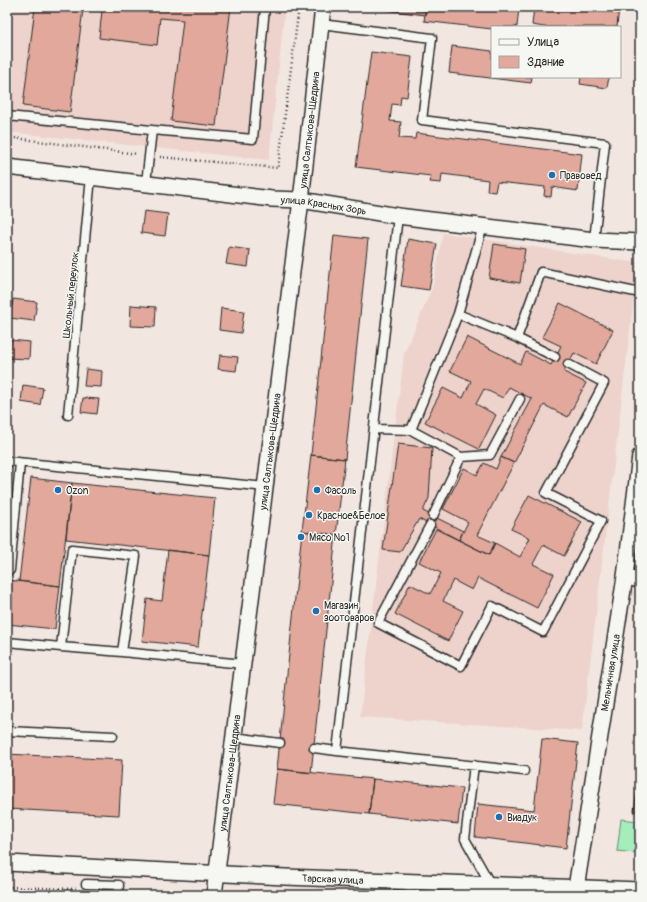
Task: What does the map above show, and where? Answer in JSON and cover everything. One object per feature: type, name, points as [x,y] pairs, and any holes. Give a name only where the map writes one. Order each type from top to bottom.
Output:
[{"type":"street","name":"улица Салтыкова-Щедрина","points":[[214,895],[301,200],[323,7]]},
{"type":"street","name":"улица Красных Зорь","points":[[7,167],[272,199],[301,200],[398,216],[594,240],[640,242]]},
{"type":"street","name":"Мельничная улица","points":[[576,888],[633,579],[640,456]]},
{"type":"street","name":"Тарская улица","points":[[7,863],[285,877],[640,890]]},
{"type":"lane","points":[[7,116],[253,139],[265,7]]},
{"type":"lane","points":[[321,24],[432,38],[422,120],[605,143],[594,240]]},
{"type":"lane","points":[[146,183],[152,130]]},
{"type":"lane","name":"Школьный переулок","points":[[68,416],[92,177]]},
{"type":"lane","points":[[337,751],[398,216]]},
{"type":"lane","points":[[411,430],[458,314],[482,226]]},
{"type":"lane","points":[[517,338],[541,272],[640,293]]},
{"type":"lane","points":[[458,314],[517,338],[555,357]]},
{"type":"lane","points":[[430,525],[378,623],[461,666],[492,606],[543,632],[601,521],[546,493],[604,383],[568,364]]},
{"type":"lane","points":[[374,429],[411,430],[462,457],[490,455],[520,399]]},
{"type":"lane","points":[[433,516],[462,457]]},
{"type":"lane","points":[[7,462],[265,487]]},
{"type":"lane","points":[[7,569],[10,570],[20,463]]},
{"type":"lane","points":[[61,647],[72,549],[136,556],[122,652]]},
{"type":"lane","points":[[7,642],[243,664]]},
{"type":"lane","points":[[7,731],[113,736]]},
{"type":"lane","points":[[234,737],[280,743]]},
{"type":"lane","points":[[314,748],[524,770]]},
{"type":"lane","points":[[474,765],[465,839],[491,885]]},
{"type":"lane","points":[[84,886],[119,885],[118,895]]},
{"type":"path","points":[[7,887],[84,886]]},
{"type":"shaded area","points":[[7,7],[285,7],[269,160],[7,132]]},
{"type":"shaded area","points":[[443,233],[638,263],[582,731],[360,717],[404,354],[433,286]]},
{"type":"green space","points":[[621,819],[638,821],[635,853],[617,851]]},
{"type":"building","points":[[35,7],[231,7],[216,126],[171,121],[183,20],[160,18],[157,45],[99,38],[102,11],[83,9],[70,112],[23,106]]},
{"type":"building","points":[[362,7],[426,7],[425,15]]},
{"type":"building","points":[[426,7],[519,7],[517,26],[491,26],[491,29],[424,21]]},
{"type":"building","points":[[534,7],[619,7],[617,26],[532,25]]},
{"type":"building","points":[[452,46],[491,51],[491,78],[532,78],[531,83],[449,73]]},
{"type":"building","points":[[371,52],[412,57],[407,97],[401,96],[400,105],[392,104],[390,121],[401,122],[399,138],[415,139],[416,133],[582,154],[578,191],[552,187],[551,197],[544,196],[545,187],[497,182],[495,192],[487,191],[488,180],[442,174],[441,183],[430,182],[431,176],[356,167]]},
{"type":"building","points":[[581,78],[609,78],[607,88],[580,84]]},
{"type":"building","points":[[144,211],[168,214],[165,236],[141,233]]},
{"type":"building","points":[[334,235],[368,239],[345,459],[311,455]]},
{"type":"building","points":[[408,239],[437,244],[429,290],[401,286]]},
{"type":"building","points":[[494,244],[525,249],[520,283],[489,278]]},
{"type":"building","points":[[229,247],[250,250],[248,267],[226,264]]},
{"type":"building","points":[[13,299],[37,302],[34,321],[10,318]]},
{"type":"building","points":[[560,303],[613,330],[596,364],[574,353],[564,372],[586,383],[568,417],[544,405],[514,463],[501,457],[532,399],[509,387],[503,398],[484,389],[476,404],[496,415],[479,449],[425,422],[443,388],[463,398],[471,381],[450,371],[467,337],[520,364],[526,352],[551,365],[561,346],[542,337]]},
{"type":"building","points":[[131,305],[156,307],[155,327],[130,326]]},
{"type":"building","points":[[221,308],[244,311],[241,333],[219,330]]},
{"type":"building","points":[[10,340],[30,342],[29,359],[8,358]]},
{"type":"building","points":[[220,355],[238,357],[236,371],[218,369]]},
{"type":"building","points":[[86,369],[102,371],[101,387],[84,386]]},
{"type":"building","points":[[23,385],[43,388],[40,405],[21,402]]},
{"type":"building","points":[[83,398],[99,399],[97,414],[81,412]]},
{"type":"building","points":[[398,444],[432,448],[429,498],[423,511],[463,531],[459,540],[419,519],[400,552],[383,550]]},
{"type":"building","points":[[311,455],[345,459],[336,535],[302,531]]},
{"type":"building","points":[[501,457],[514,463],[477,535],[495,543],[489,555],[459,540],[468,522],[443,509],[464,468],[477,475],[484,463],[496,469]]},
{"type":"building","points":[[31,478],[72,483],[60,586],[19,581]]},
{"type":"building","points":[[72,483],[215,498],[209,555],[66,539]]},
{"type":"building","points":[[529,495],[582,522],[564,556],[543,545],[533,564],[554,574],[537,608],[478,578],[472,590],[453,580],[443,601],[463,611],[448,641],[395,614],[410,584],[430,594],[441,573],[419,562],[436,529],[489,555],[495,543],[520,557],[530,538],[511,529]]},
{"type":"building","points":[[302,531],[336,535],[311,773],[277,769]]},
{"type":"building","points":[[168,550],[209,555],[198,647],[142,641],[147,599],[162,601]]},
{"type":"building","points":[[7,580],[60,586],[55,629],[7,624]]},
{"type":"building","points":[[542,739],[578,743],[566,848],[475,837],[478,804],[534,810]]},
{"type":"building","points":[[7,754],[122,760],[119,815],[7,809]]},
{"type":"building","points":[[277,769],[373,779],[369,814],[273,804]]},
{"type":"building","points":[[640,770],[640,811],[634,811]]},
{"type":"building","points":[[373,779],[462,788],[458,824],[369,814]]},
{"type":"building","points":[[7,892],[98,894],[7,895]]},
{"type":"place","name":"Правовед","points":[[552,175]]},
{"type":"place","name":"Ozon","points":[[58,490]]},
{"type":"place","name":"Фасоль","points":[[317,490]]},
{"type":"place","name":"Красное&Белое","points":[[309,515]]},
{"type":"place","name":"Мясо №1","points":[[301,537]]},
{"type":"place","name":"Магазин зоотоваров","points":[[316,611]]},
{"type":"place","name":"Виадук","points":[[499,817]]}]
